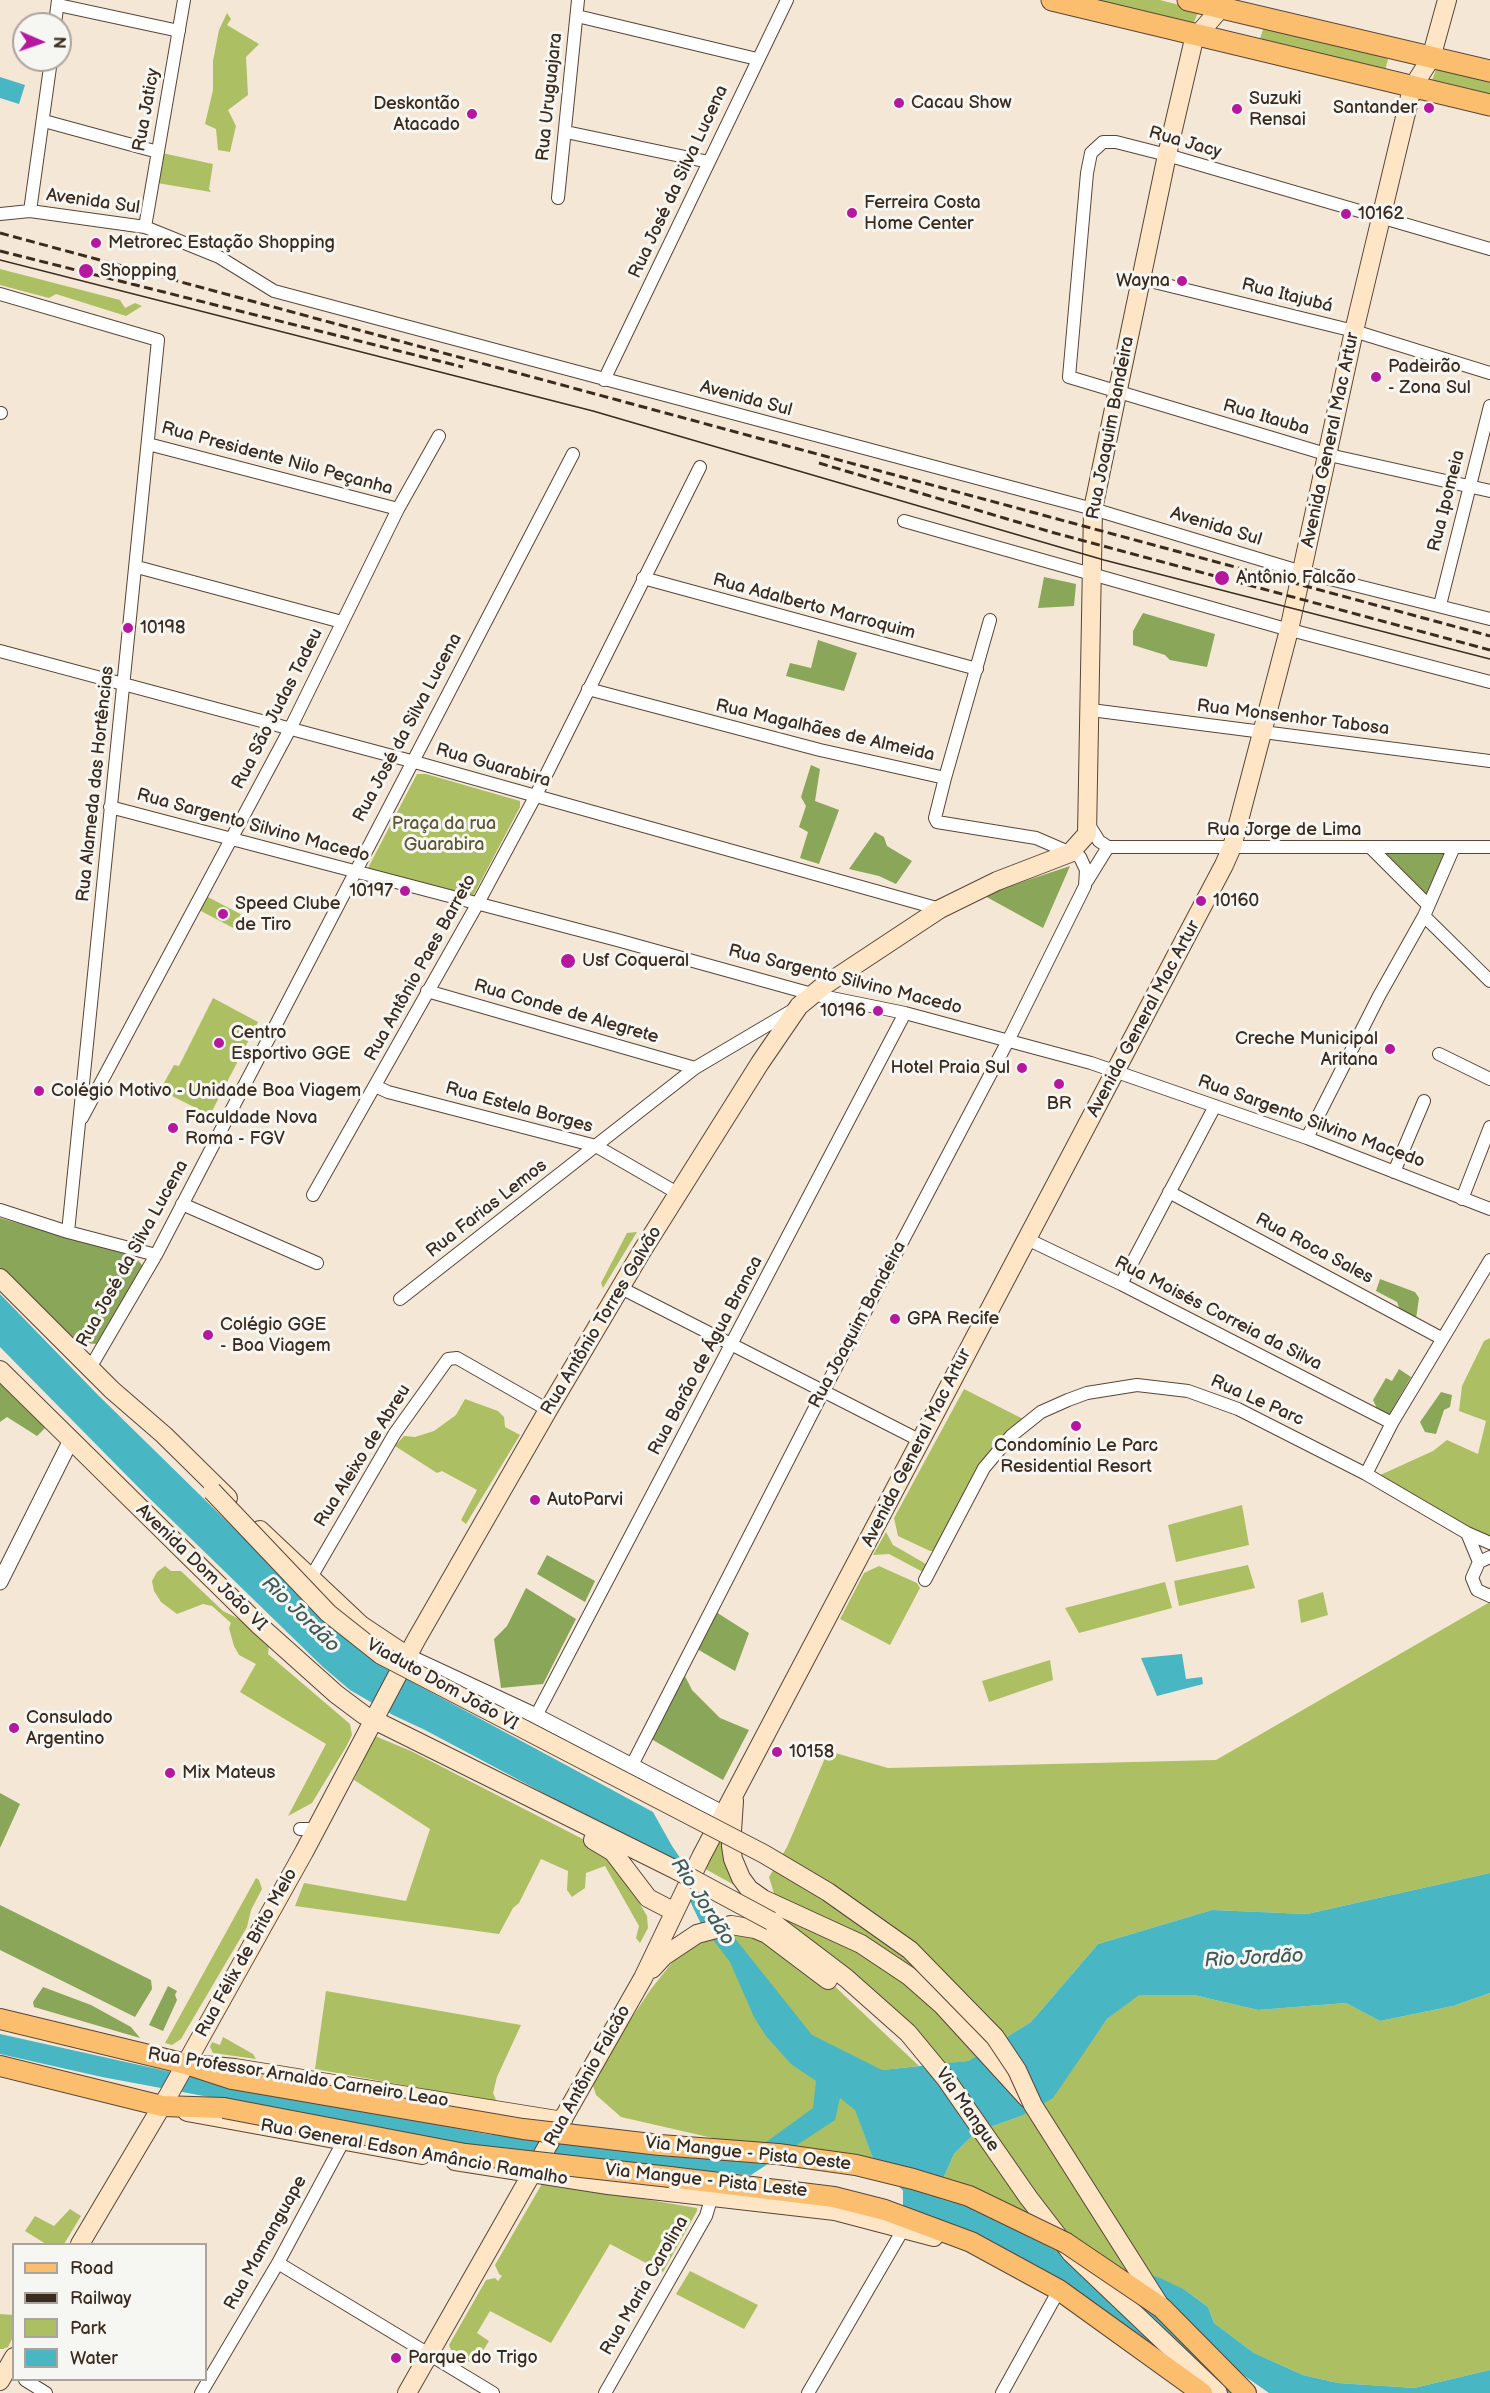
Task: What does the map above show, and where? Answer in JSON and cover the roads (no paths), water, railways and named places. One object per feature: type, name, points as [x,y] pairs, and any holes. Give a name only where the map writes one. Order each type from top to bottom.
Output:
[{"type":"highway","points":[[1052,0],[1490,105]]},
{"type":"highway","points":[[1188,0],[1222,4],[1490,71]]},
{"type":"main road","name":"Avenida General Mac Artur","points":[[676,1906],[883,1517],[919,1440],[1118,1071],[1212,891],[1232,847],[1289,630],[1329,455],[1354,331],[1412,88],[1431,58],[1448,0]]},
{"type":"main road","points":[[1195,35],[1222,4]]},
{"type":"main road","name":"Rua Joaquim Bandeira","points":[[1089,825],[1093,508],[1167,155],[1195,35]]},
{"type":"main road","points":[[806,1000],[940,909],[997,881],[1070,853],[1084,840],[1089,825]]},
{"type":"main road","name":"Rua Antônio Torres Galvão","points":[[371,1713],[621,1288],[760,1063],[806,1000]]},
{"type":"main road","points":[[0,1278],[90,1368],[164,1435],[310,1579],[400,1662]]},
{"type":"main road","name":"Avenida Dom João VI","points":[[0,1370],[70,1442],[260,1626],[336,1694],[426,1747]]},
{"type":"main road","name":"Viaduto Dom João VI","points":[[189,1460],[212,1491],[328,1613],[381,1655],[682,1811],[828,1892],[910,1950],[995,2037],[1017,2070],[1033,2105]]},
{"type":"main road","name":"Rua Félix de Brito Melo","points":[[81,2243],[184,2066],[371,1713]]},
{"type":"main road","points":[[426,1747],[433,1759],[604,1846],[620,1861],[646,1897],[676,1906]]},
{"type":"main road","name":"Via Mangue","points":[[426,1747],[678,1872],[771,1921],[811,1950],[908,2033],[946,2079],[1028,2197],[1071,2253],[1218,2393]]},
{"type":"main road","points":[[736,1790],[732,1825],[732,1859],[741,1878],[763,1899],[861,1944],[909,1976],[942,2005],[1033,2105],[1162,2308]]},
{"type":"main road","name":"Rua Antônio Falcão","points":[[407,2393],[561,2126],[643,1978],[676,1906]]},
{"type":"main road","points":[[643,1978],[664,1956],[697,1934],[730,1925],[755,1929],[766,1934],[869,2012],[921,2062],[946,2079]]},
{"type":"main road","name":"Rua Professor Arnaldo Carneiro Leao","points":[[0,2019],[184,2066],[236,2068],[561,2126]]},
{"type":"main road","name":"Rua General Edson Amâncio Ramalho","points":[[0,2066],[165,2100],[343,2142],[712,2196],[835,2211],[904,2228],[1007,2260]]},
{"type":"main road","name":"Via Mangue - Pista Oeste","points":[[184,2066],[232,2079],[523,2129],[660,2145],[778,2154],[856,2165],[969,2196],[1031,2224],[1083,2253],[1162,2308],[1246,2393]]},
{"type":"main road","name":"Via Mangue - Pista Leste","points":[[165,2100],[224,2108],[465,2154],[801,2191],[885,2210],[971,2242],[1059,2290],[1202,2393]]},
{"type":"street","name":"Rua Jaticy","points":[[144,227],[184,0]]},
{"type":"street","name":"Rua Uruguajara","points":[[558,198],[579,0]]},
{"type":"street","name":"Rua José da Silva Lucena","points":[[604,380],[787,0]]},
{"type":"street","points":[[58,2],[179,31]]},
{"type":"street","points":[[577,15],[757,59]]},
{"type":"street","points":[[30,211],[50,72]]},
{"type":"street","points":[[44,121],[158,152]]},
{"type":"street","points":[[566,132],[710,162]]},
{"type":"street","name":"Rua Jacy","points":[[1069,378],[1090,153],[1098,144],[1110,141],[1167,155],[1380,219],[1490,249]]},
{"type":"street","name":"Avenida Sul","points":[[0,214],[30,211],[144,227],[219,257],[274,291],[1093,508],[1302,572],[1490,619]]},
{"type":"street","name":"Rua Itajubá","points":[[1142,279],[1354,331],[1490,373]]},
{"type":"street","name":"Rua Alameda das Hortências","points":[[0,294],[158,340],[137,567],[110,807],[68,1232]]},
{"type":"street","name":"Rua Itauba","points":[[1069,378],[1329,455],[1490,491]]},
{"type":"street","name":"Rua Ipomeia","points":[[1440,605],[1490,406]]},
{"type":"street","name":"Rua São Judas Tadeu","points":[[79,1124],[290,729],[398,509],[439,436]]},
{"type":"street","name":"Rua Presidente Nilo Peçanha","points":[[148,444],[398,509]]},
{"type":"street","name":"Rua José da Silva Lucena","points":[[90,1368],[156,1255],[411,761],[573,454]]},
{"type":"street","name":"Rua Antônio Paes Barreto","points":[[313,1195],[478,903],[535,797],[700,467]]},
{"type":"street","points":[[904,521],[1091,576],[1490,682]]},
{"type":"street","points":[[137,567],[342,622]]},
{"type":"street","name":"Rua Adalberto Marroquim","points":[[643,578],[977,669]]},
{"type":"street","points":[[945,778],[990,620]]},
{"type":"street","name":"Rua Guarabira","points":[[0,651],[411,761],[940,909]]},
{"type":"street","name":"Rua Magalhães de Almeida","points":[[588,689],[820,750],[945,778],[935,818],[937,822],[1036,838],[1070,853]]},
{"type":"street","name":"Rua Monsenhor Tabosa","points":[[1090,710],[1490,761]]},
{"type":"street","name":"Rua Sargento Silvino Macedo","points":[[110,807],[478,903],[806,1000],[905,1012],[1009,1039],[1118,1071],[1307,1138],[1490,1209]]},
{"type":"street","points":[[1089,825],[1096,838],[1108,847]]},
{"type":"street","name":"Rua Jorge de Lima","points":[[1108,847],[1490,847]]},
{"type":"street","name":"Rua Joaquim Bandeira","points":[[632,1765],[823,1392],[1009,1039],[1085,886],[1108,847]]},
{"type":"street","points":[[1307,1138],[1379,996],[1426,910],[1454,847]]},
{"type":"street","points":[[1371,848],[1490,981]]},
{"type":"street","points":[[1070,853],[1085,863],[1085,886]]},
{"type":"street","name":"Rua Conde de Alegrete","points":[[427,991],[695,1068]]},
{"type":"street","name":"Rua Farias Lemos","points":[[400,1299],[695,1068],[806,1000]]},
{"type":"street","name":"Rua Barão de Água Branca","points":[[536,1716],[733,1345],[905,1012]]},
{"type":"street","points":[[1439,1054],[1490,1079]]},
{"type":"street","name":"Rua Estela Borges","points":[[375,1086],[388,1092],[596,1146],[679,1194]]},
{"type":"street","points":[[1394,1172],[1424,1101]]},
{"type":"street","points":[[1121,1284],[1215,1106]]},
{"type":"street","points":[[1462,1199],[1490,1127]]},
{"type":"street","name":"Rua Roca Sales","points":[[1169,1192],[1441,1338]]},
{"type":"street","points":[[182,1204],[317,1263]]},
{"type":"street","points":[[0,1210],[68,1232],[156,1255]]},
{"type":"street","name":"Rua Moisés Correia da Silva","points":[[1027,1239],[1121,1284],[1392,1423]]},
{"type":"street","points":[[1366,1474],[1392,1423],[1441,1338],[1490,1260]]},
{"type":"street","points":[[1476,1282],[1490,1276]]},
{"type":"street","points":[[621,1288],[919,1440]]},
{"type":"street","name":"Rua Aleixo de Abreu","points":[[310,1579],[395,1433],[448,1359],[452,1357],[548,1410]]},
{"type":"street","name":"Rua Le Parc","points":[[925,1580],[984,1468],[1000,1447],[1041,1412],[1087,1393],[1137,1385],[1188,1391],[1238,1409],[1366,1474],[1467,1533],[1490,1543]]},
{"type":"street","points":[[0,1582],[70,1442]]},
{"type":"street","points":[[1467,1533],[1484,1559],[1473,1572],[1474,1584],[1482,1593],[1490,1596]]},
{"type":"street","points":[[400,1662],[536,1716],[724,1814]]},
{"type":"street","name":"Rua Mamanguape","points":[[201,2393],[278,2262],[343,2142]]},
{"type":"street","name":"Rua Maria Carolina","points":[[605,2393],[706,2216],[712,2196]]},
{"type":"street","points":[[808,2393],[904,2228]]},
{"type":"street","points":[[278,2262],[430,2352],[493,2393]]},
{"type":"street","points":[[1002,2393],[1059,2290]]},
{"type":"street","points":[[29,2381],[46,2393]]},
{"type":"water","points":[[0,77],[25,85],[19,104],[0,98]]},
{"type":"water","name":"Rio Jordão","points":[[0,1294],[98,1395],[352,1644],[412,1682],[653,1812],[672,1846],[737,1941],[812,2035],[882,2070],[968,2061],[1031,2022],[1098,1944],[1212,1910],[1307,1914],[1490,1873],[1490,1993],[1453,2006],[1380,2021],[1346,2003],[1258,2010],[1194,1995],[1139,1995],[1107,2019],[1053,2098],[1021,2116],[976,2132],[954,2154],[942,2181],[941,2203],[953,2218],[1017,2251],[1053,2263],[1103,2271],[1128,2270],[1158,2277],[1185,2290],[1208,2307],[1214,2323],[1254,2353],[1303,2375],[1338,2383],[1414,2388],[1490,2370],[1490,2393],[1269,2393],[1203,2347],[1221,2368],[1165,2353],[1006,2250],[926,2214],[874,2161],[855,2110],[840,2098],[835,2120],[751,2175],[551,2158],[482,2148],[102,2077],[0,2054],[0,2034],[225,2084],[486,2134],[740,2161],[813,2108],[816,2081],[791,2064],[766,2036],[754,2017],[730,1962],[701,1924],[678,1876],[660,1855],[393,1715],[350,1690],[323,1667],[145,1494],[0,1347]]},
{"type":"water","points":[[1182,1654],[1186,1679],[1202,1677],[1203,1684],[1157,1696],[1141,1658]]},
{"type":"waterway","points":[[913,2175],[913,2207],[934,2208],[965,2216],[1087,2278]]},
{"type":"waterway","points":[[1202,2368],[1233,2393]]},
{"type":"tram line","points":[[0,260],[593,411],[1104,560],[1490,659]]},
{"type":"railway","points":[[0,233],[1490,636]]},
{"type":"railway","points":[[0,251],[463,367]]},
{"type":"railway","points":[[819,463],[1051,532],[1490,650]]},
{"type":"place","name":"Cacau Show","points":[[899,103]]},
{"type":"place","name":"Santander","points":[[1429,108]]},
{"type":"place","name":"Suzuki Rensai","points":[[1237,109]]},
{"type":"place","name":"Deskontão Atacado","points":[[472,114]]},
{"type":"place","name":"Ferreira Costa Home Center","points":[[852,213]]},
{"type":"place","name":"10162","points":[[1346,214]]},
{"type":"place","name":"Metrorec Estação Shopping","points":[[96,243]]},
{"type":"place","name":"Shopping","points":[[86,271]]},
{"type":"place","name":"Wayna","points":[[1182,281]]},
{"type":"place","name":"Padeirão - Zona Sul","points":[[1376,377]]},
{"type":"place","name":"Antônio Falcão","points":[[1222,578]]},
{"type":"place","name":"10198","points":[[128,628]]},
{"type":"place","name":"10197","points":[[405,891]]},
{"type":"place","name":"10160","points":[[1201,901]]},
{"type":"place","name":"Speed Clube de Tiro","points":[[223,914]]},
{"type":"place","name":"Usf Coqueral","points":[[568,961]]},
{"type":"place","name":"10196","points":[[878,1011]]},
{"type":"place","name":"Centro Esportivo GGE","points":[[219,1043]]},
{"type":"place","name":"Creche Municipal Aritana","points":[[1390,1049]]},
{"type":"place","name":"Hotel Praia Sul","points":[[1022,1068]]},
{"type":"place","name":"BR","points":[[1059,1084]]},
{"type":"place","name":"Colégio Motivo - Unidade Boa Viagem","points":[[39,1091]]},
{"type":"place","name":"Faculdade Nova Roma - FGV","points":[[173,1128]]},
{"type":"place","name":"GPA Recife","points":[[895,1319]]},
{"type":"place","name":"Colégio GGE - Boa Viagem","points":[[208,1335]]},
{"type":"place","name":"Condomínio Le Parc Residential Resort","points":[[1076,1426]]},
{"type":"place","name":"AutoParvi","points":[[535,1500]]},
{"type":"place","name":"Consulado Argentino","points":[[14,1728]]},
{"type":"place","name":"10158","points":[[777,1752]]},
{"type":"place","name":"Mix Mateus","points":[[170,1773]]},
{"type":"place","name":"Parque do Trigo","points":[[396,2358]]},
{"type":"park label","name":"Praça da rua Guarabira","points":[[444,834]]}]
